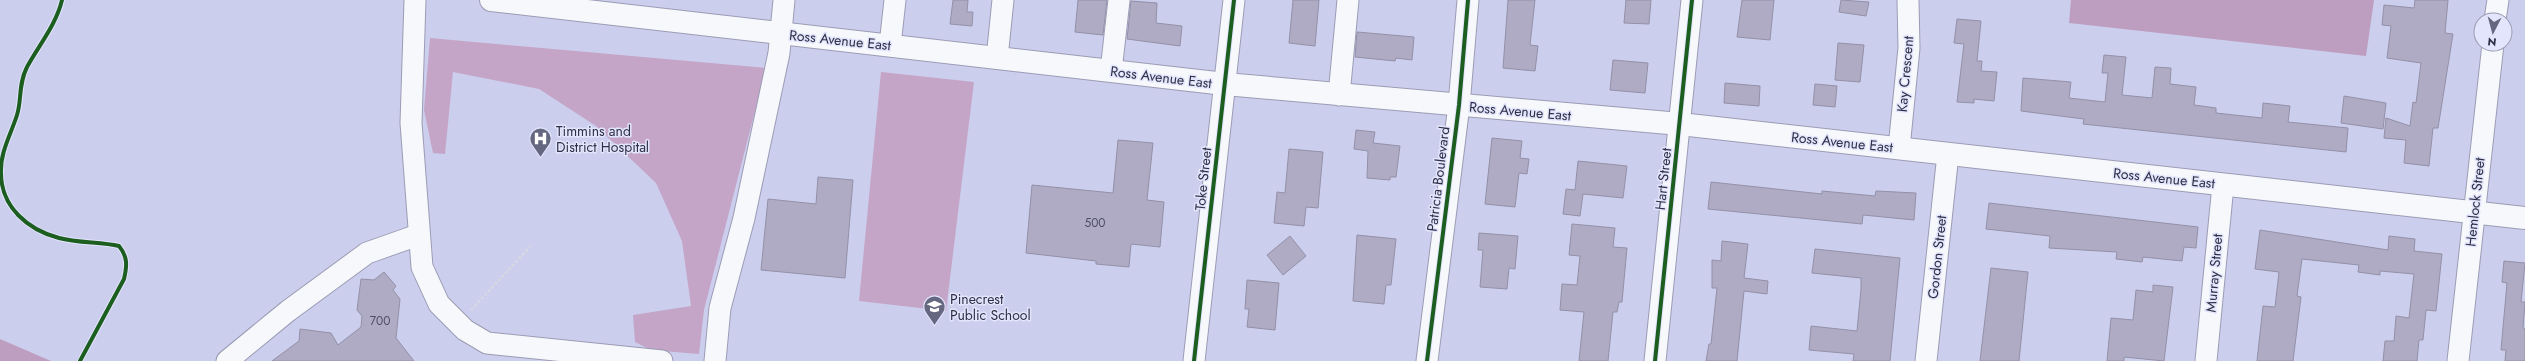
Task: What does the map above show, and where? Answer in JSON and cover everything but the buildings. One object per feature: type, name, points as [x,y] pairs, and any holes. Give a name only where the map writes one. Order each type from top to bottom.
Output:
[{"type":"main road","name":"Ross Avenue East","points":[[491,0],[1225,84],[1459,106],[1680,124],[2525,218]]},
{"type":"street","points":[[415,0],[411,122],[418,235],[422,267],[439,304],[458,324],[487,343],[662,361]]},
{"type":"street","points":[[715,361],[720,308],[744,218],[779,53],[784,0]]},
{"type":"street","points":[[890,45],[895,0]]},
{"type":"street","points":[[997,58],[1003,0]]},
{"type":"street","points":[[1111,71],[1118,0]]},
{"type":"street","name":"Toke Street","points":[[1194,361],[1234,0]]},
{"type":"street","points":[[1339,95],[1348,0]]},
{"type":"street","name":"Patricia Boulevard","points":[[1427,361],[1459,106],[1468,0]]},
{"type":"street","name":"Hart Street","points":[[1655,361],[1692,0]]},
{"type":"street","name":"Kay Crescent","points":[[1899,148],[1909,48],[1908,0]]},
{"type":"street","points":[[2497,12],[2498,0]]},
{"type":"street","name":"Hemlock Street","points":[[2458,361],[2473,213],[2492,52]]},
{"type":"street","name":"Gordon Street","points":[[1926,361],[1948,154]]},
{"type":"street","name":"Murray Street","points":[[2206,361],[2223,185]]},
{"type":"street","points":[[227,361],[288,311],[367,253],[418,235]]},
{"type":"path","points":[[458,324],[530,247]]},
{"type":"shaded area","points":[[2071,0],[2374,0],[2366,56],[2069,23]]},
{"type":"shaded area","points":[[430,38],[766,68],[704,310],[699,354],[651,350],[635,342],[633,315],[691,306],[682,241],[656,183],[596,126],[539,89],[453,72],[445,154],[433,153],[424,110]]},
{"type":"shaded area","points":[[881,72],[974,82],[946,311],[859,301]]},
{"type":"shaded area","points":[[0,339],[51,361],[0,361]]},
{"type":"cycle path","points":[[62,0],[56,18],[24,74],[15,122],[6,143],[2,158],[1,173],[2,185],[11,206],[27,223],[59,238],[119,246],[124,254],[126,266],[124,279],[80,361]]},
{"type":"cycle path","points":[[1194,361],[1234,0]]},
{"type":"cycle path","points":[[1427,361],[1459,105],[1468,0]]},
{"type":"cycle path","points":[[1655,361],[1692,0]]},
{"type":"place","name":"Timmins and District Hospital","points":[[541,158]]},
{"type":"place","name":"Pinecrest Public School","points":[[935,326]]}]
